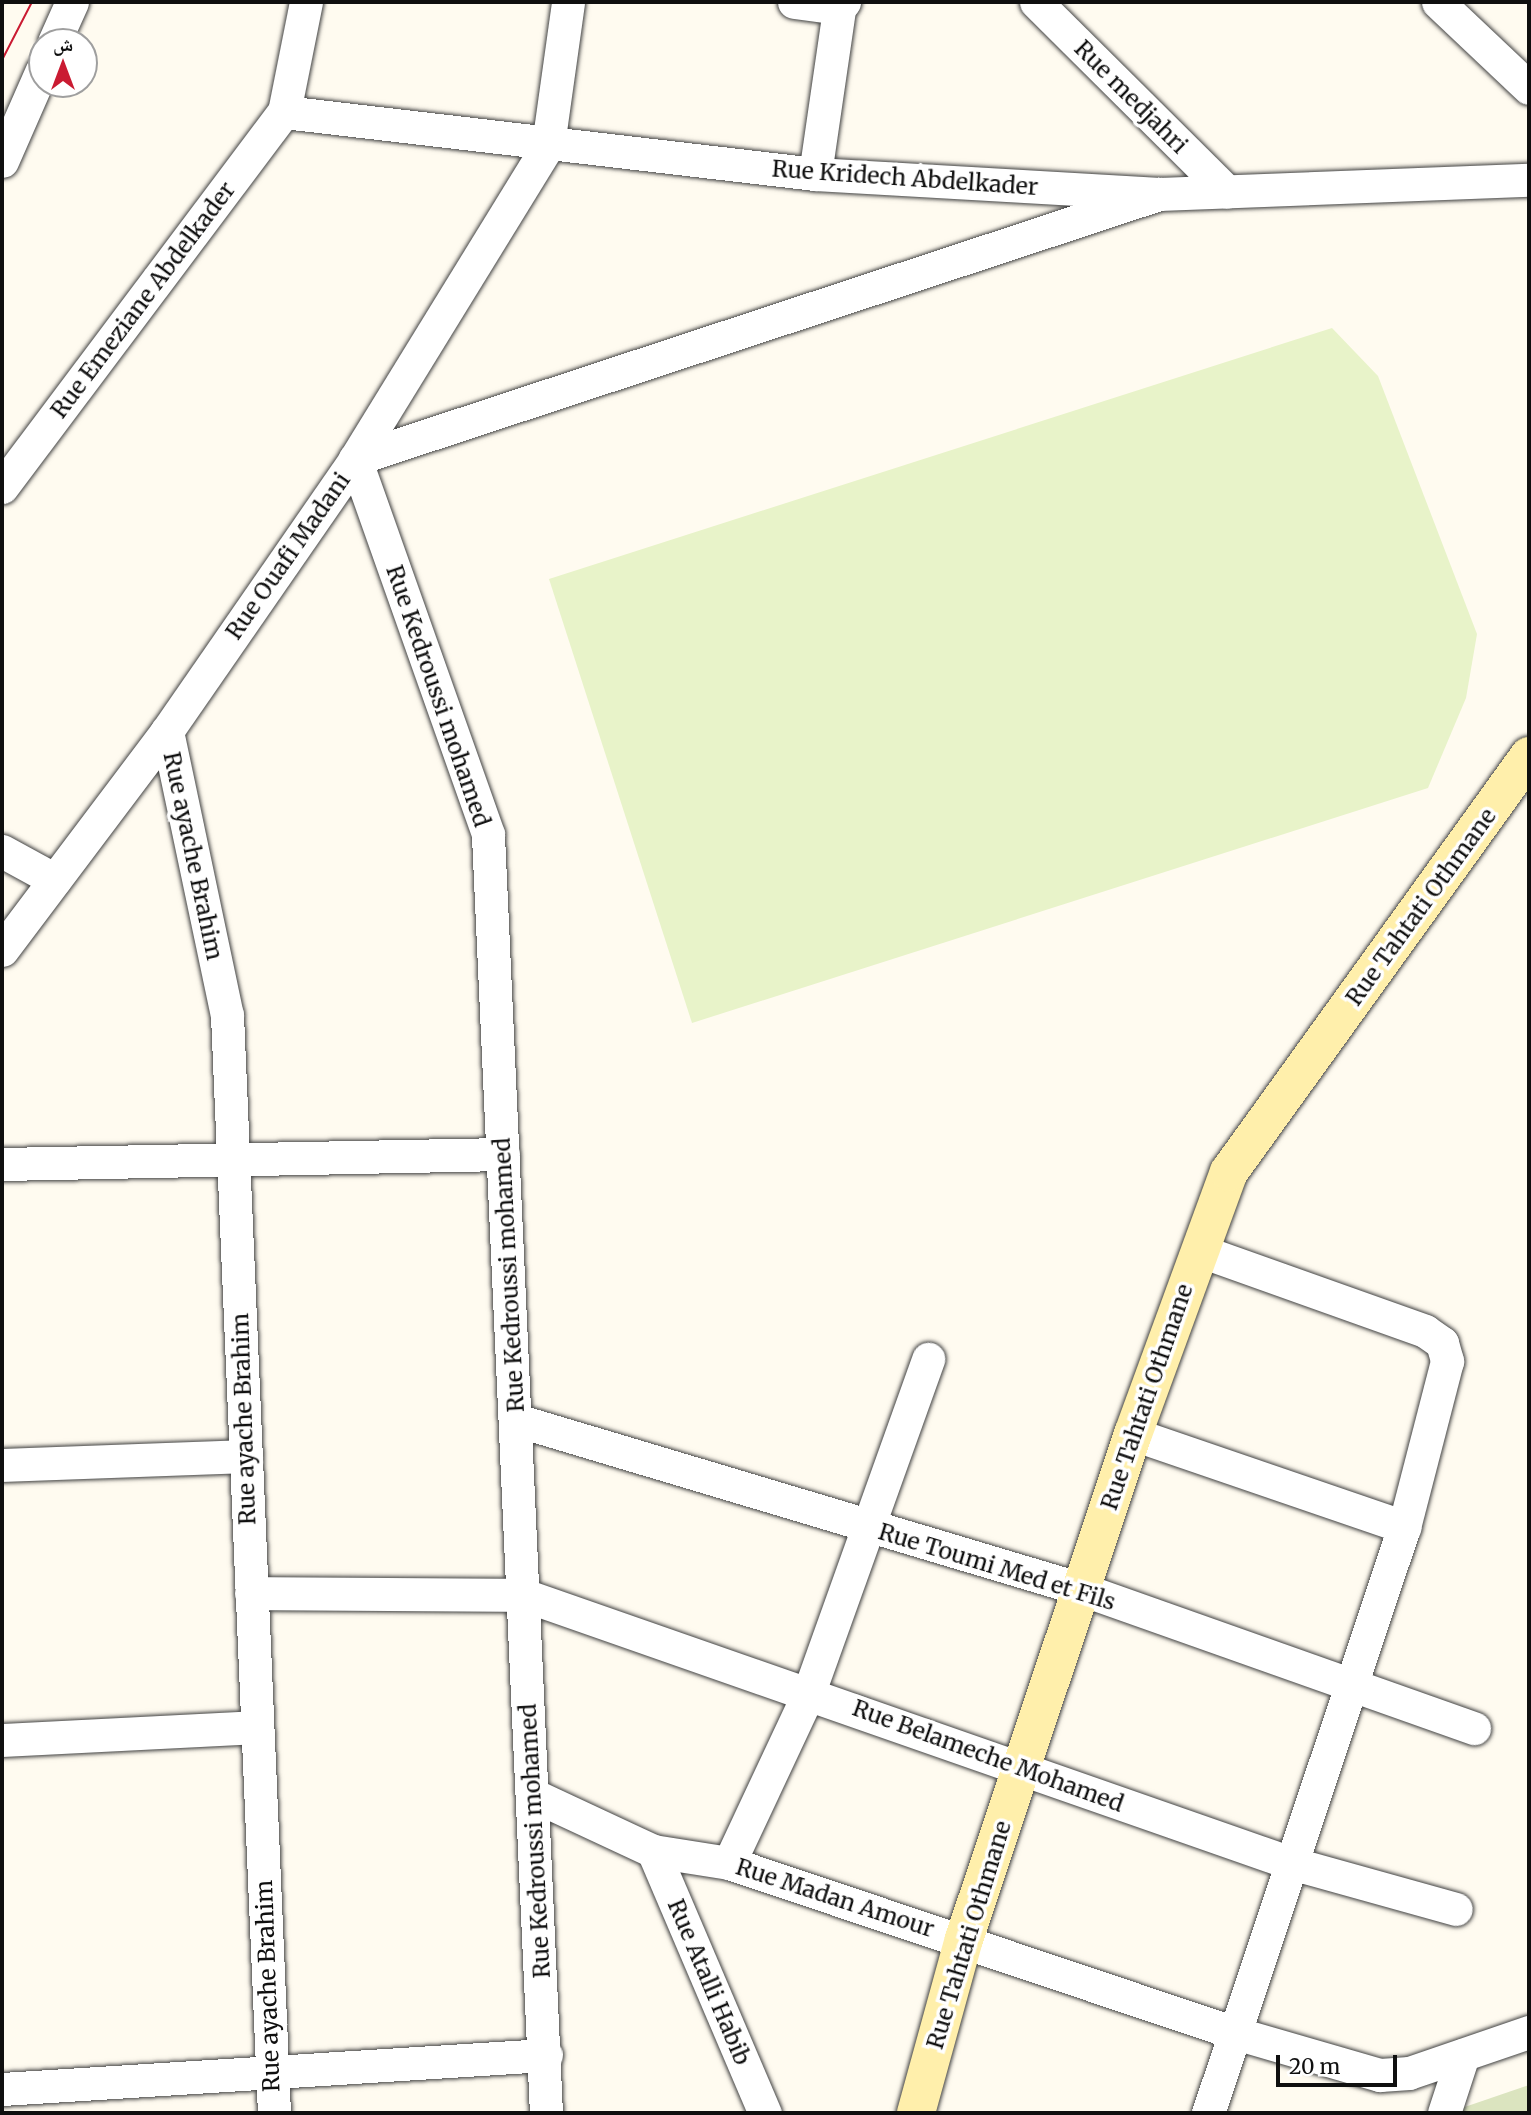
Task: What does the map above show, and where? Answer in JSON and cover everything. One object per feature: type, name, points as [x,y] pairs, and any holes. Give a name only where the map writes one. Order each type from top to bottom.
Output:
[{"type":"main road","name":"Rue Tahtati Othmane","points":[[916,2113],[964,1939],[1133,1434],[1198,1250],[1229,1172],[1529,756]]},
{"type":"street","points":[[60,28],[72,2]]},
{"type":"street","points":[[284,112],[306,2]]},
{"type":"street","points":[[548,145],[568,2]]},
{"type":"street","points":[[794,2],[841,4],[815,174]]},
{"type":"street","name":"Rue medjahri","points":[[1036,2],[1227,192]]},
{"type":"street","points":[[1438,2],[1529,88]]},
{"type":"street","points":[[2,161],[30,98]]},
{"type":"street","name":"Rue Kridech Abdelkader","points":[[284,112],[548,145],[815,174],[1159,194],[1529,180]]},
{"type":"street","name":"Rue Emeziane Abdelkader","points":[[2,487],[284,112]]},
{"type":"street","name":"Rue Ouafi Madani","points":[[2,950],[167,731],[355,459],[548,145]]},
{"type":"street","points":[[355,459],[1159,194]]},
{"type":"street","name":"Rue Kedroussi mohamed","points":[[355,459],[488,834],[547,2113]]},
{"type":"street","name":"Rue ayache Brahim","points":[[167,731],[227,1015],[274,2113]]},
{"type":"street","points":[[2,851],[55,880]]},
{"type":"street","points":[[2,1164],[503,1154]]},
{"type":"street","points":[[1198,1250],[1425,1331],[1442,1343],[1447,1361],[1404,1527],[1208,2113]]},
{"type":"street","points":[[729,1863],[809,1692],[928,1359]]},
{"type":"street","name":"Rue Toumi Med et Fils","points":[[516,1420],[867,1529],[1081,1589],[1350,1688],[1474,1728]]},
{"type":"street","points":[[1133,1434],[1404,1527]]},
{"type":"street","points":[[2,1465],[246,1456]]},
{"type":"street","name":"Rue Belameche Mohamed","points":[[251,1592],[524,1595],[809,1692],[1291,1863],[1456,1909]]},
{"type":"street","points":[[2,1740],[257,1727]]},
{"type":"street","name":"Rue Madan Amour","points":[[533,1795],[653,1850],[729,1863],[964,1939],[1235,2033],[1380,2075],[1409,2073],[1463,2055]]},
{"type":"street","name":"Rue Atalli Habib","points":[[653,1850],[765,2113]]},
{"type":"street","points":[[1444,2113],[1463,2055],[1529,2032]]},
{"type":"street","points":[[2,2089],[546,2055]]},
{"type":"green space","points":[[1332,328],[1378,376],[1477,634],[1466,698],[1428,788],[692,1023],[549,579]]},
{"type":"green space","points":[[1529,2085],[1529,2113],[1453,2111]]},
{"type":"tram line","points":[[2,7],[4,2]]},
{"type":"tram line","points":[[2,60],[32,2]]}]
